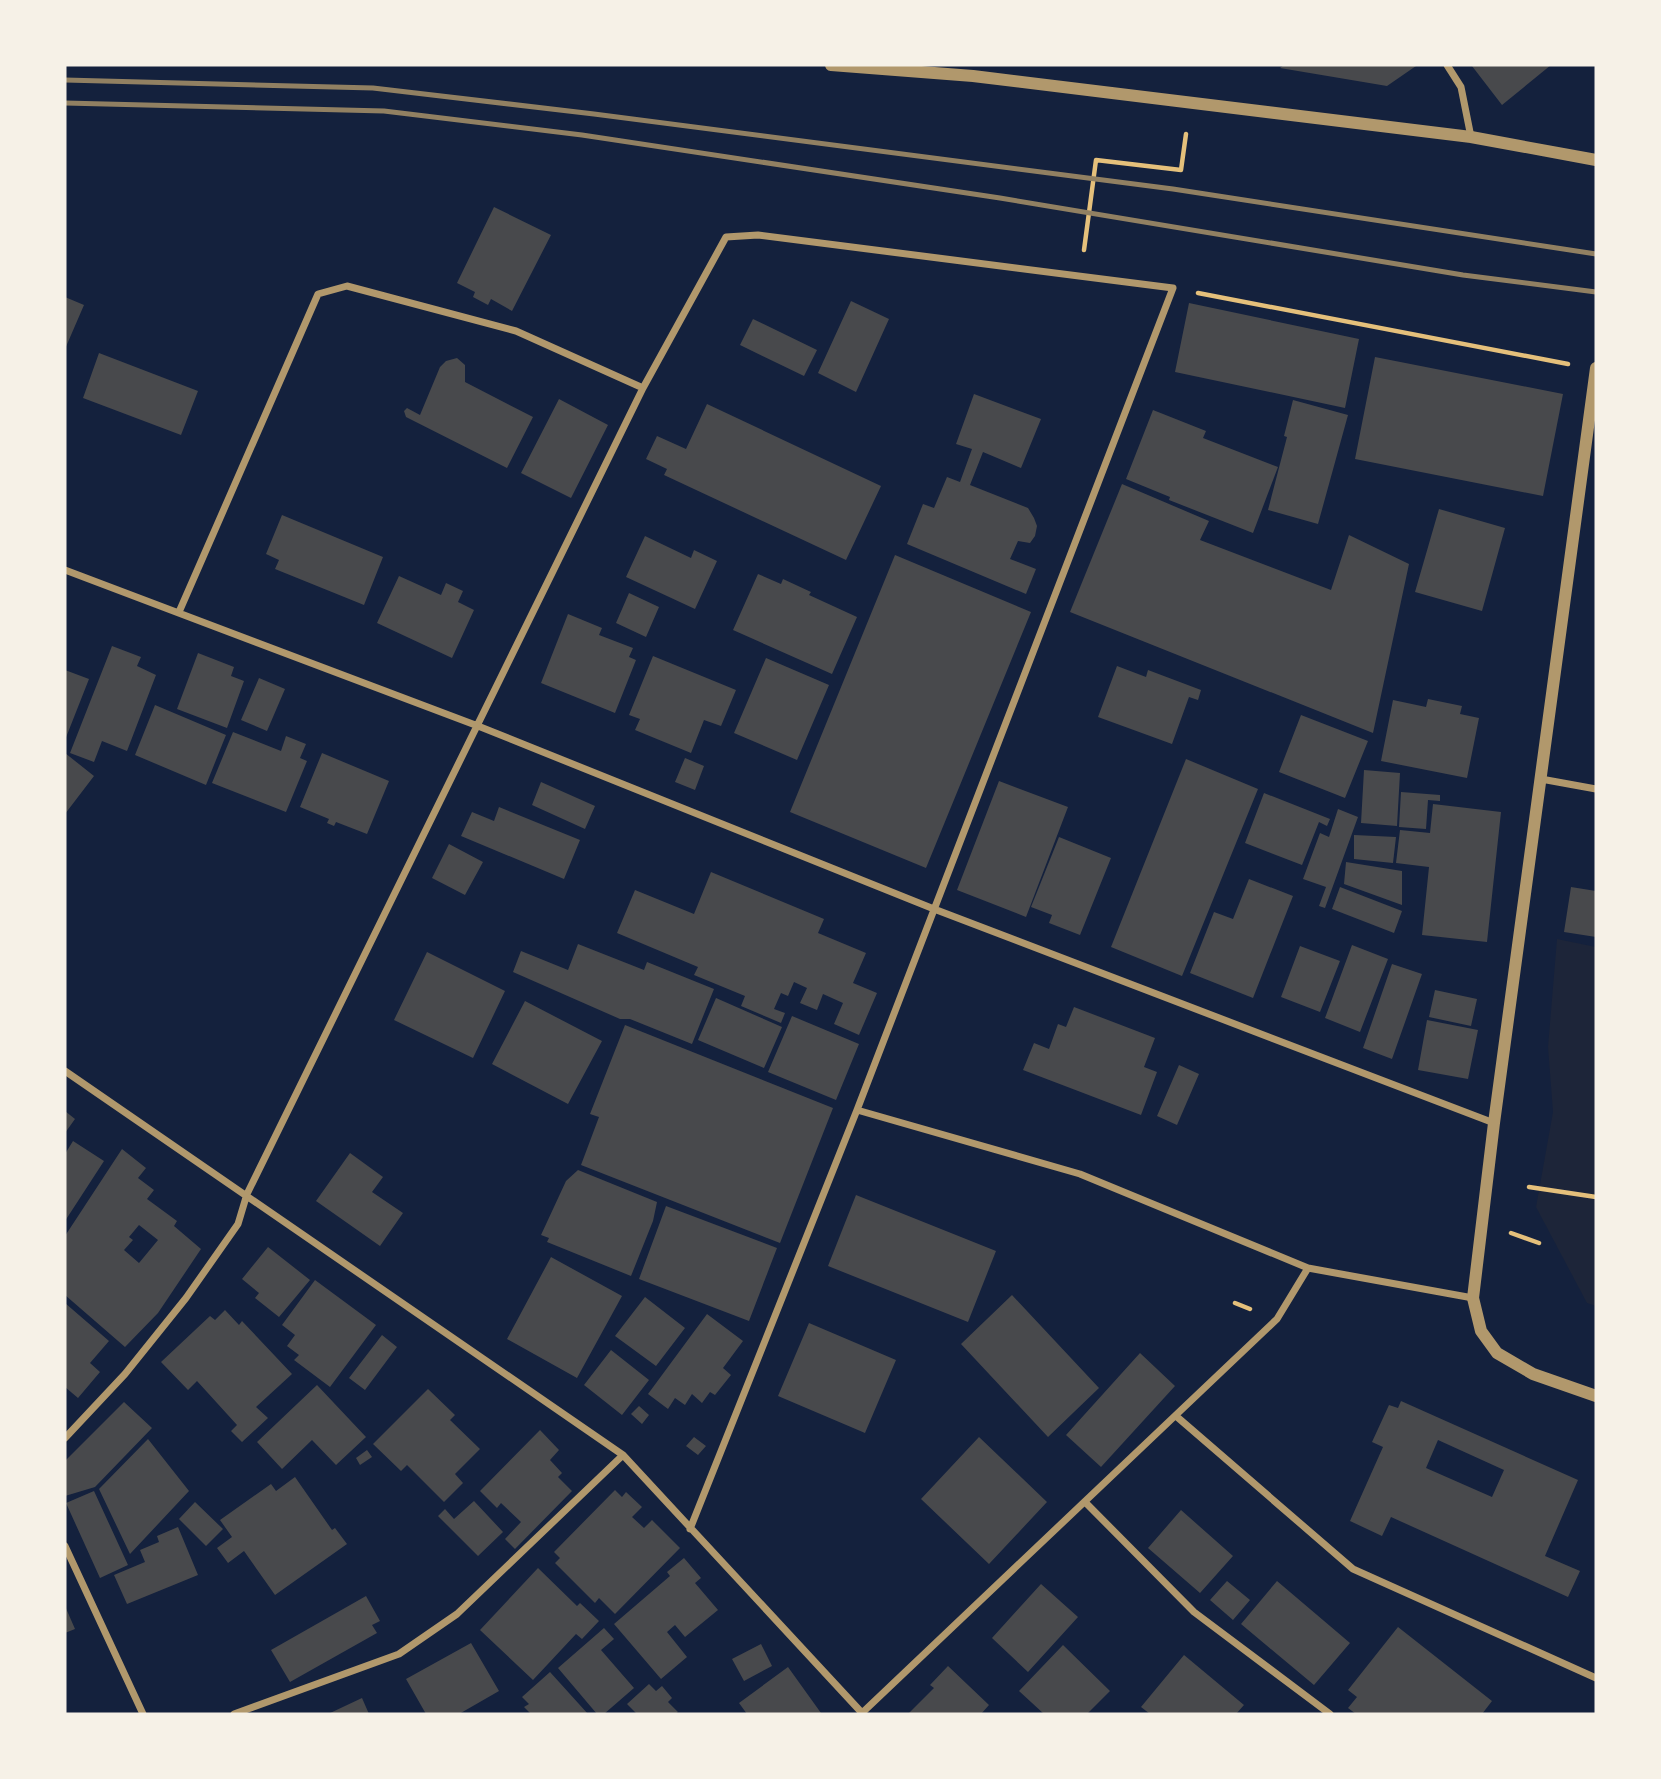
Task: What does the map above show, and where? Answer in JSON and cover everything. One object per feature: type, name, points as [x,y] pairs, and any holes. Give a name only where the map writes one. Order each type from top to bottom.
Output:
[{"type":"street","points":[[831,65],[972,76],[1471,137],[1596,160]]},
{"type":"street","points":[[1447,65],[1461,87],[1471,137]]},
{"type":"street","points":[[65,1438],[125,1374],[186,1298],[238,1224],[247,1194],[643,388],[726,237],[758,235],[1173,288],[857,1110],[690,1529]]},
{"type":"street","points":[[179,612],[318,294],[346,286],[516,331],[643,388]]},
{"type":"street","points":[[1596,369],[1494,1123],[1473,1298],[1481,1331],[1497,1353],[1533,1374],[1596,1396]]},
{"type":"street","points":[[65,570],[478,726],[934,909],[1494,1123]]},
{"type":"street","points":[[1541,779],[1596,789]]},
{"type":"street","points":[[65,1071],[623,1455],[863,1714],[1276,1319],[1308,1268]]},
{"type":"street","points":[[857,1110],[1080,1174],[1308,1268],[1473,1298]]},
{"type":"street","points":[[1176,1416],[1353,1569],[1596,1678]]},
{"type":"street","points":[[234,1714],[399,1654],[457,1614],[623,1455]]},
{"type":"street","points":[[1085,1502],[1194,1612],[1330,1714]]},
{"type":"street","points":[[65,1546],[143,1714]]},
{"type":"path","points":[[1082,261],[1096,160],[1181,170],[1186,134]]},
{"type":"path","points":[[1173,288],[1596,369]]},
{"type":"path","points":[[1530,1187],[1596,1197]]},
{"type":"shaded area","points":[[1557,939],[1596,947],[1596,1306],[1587,1303],[1536,1207],[1553,1112],[1548,1047]]},
{"type":"building","points":[[1284,65],[1416,66],[1387,86],[1280,68]]},
{"type":"building","points":[[1473,65],[1551,65],[1502,105]]},
{"type":"building","points":[[494,207],[551,235],[512,311],[491,299],[488,305],[473,297],[475,292],[457,283]]},
{"type":"building","points":[[65,297],[84,305],[65,349]]},
{"type":"building","points":[[851,301],[889,319],[856,392],[818,373]]},
{"type":"building","points":[[1189,303],[1359,339],[1345,408],[1175,372]]},
{"type":"building","points":[[753,319],[817,350],[804,376],[740,345]]},
{"type":"building","points":[[99,353],[198,391],[181,435],[83,398]]},
{"type":"building","points":[[1375,357],[1563,394],[1543,496],[1355,459]]},
{"type":"building","points":[[457,358],[465,365],[465,382],[533,417],[507,468],[406,417],[404,411],[407,408],[420,415],[440,367],[446,361]]},
{"type":"building","points":[[974,394],[1041,419],[1021,468],[983,452],[970,485],[1028,508],[1034,518],[1037,526],[1035,536],[1030,543],[1018,541],[1010,559],[1036,569],[1026,594],[907,544],[923,504],[934,508],[947,477],[960,482],[972,449],[956,444]]},
{"type":"building","points":[[559,399],[608,425],[571,498],[521,473]]},
{"type":"building","points":[[1293,400],[1348,415],[1318,524],[1268,510],[1287,437],[1284,436]]},
{"type":"building","points":[[707,404],[881,486],[846,560],[664,475],[667,469],[646,459],[657,436],[686,449]]},
{"type":"building","points":[[1153,410],[1206,431],[1203,438],[1278,467],[1253,533],[1169,500],[1170,497],[1126,479]]},
{"type":"building","points":[[1122,484],[1209,521],[1200,540],[1331,590],[1349,535],[1409,564],[1373,733],[1070,612]]},
{"type":"building","points":[[1439,509],[1505,528],[1482,611],[1415,592]]},
{"type":"building","points":[[282,515],[383,557],[364,605],[275,569],[279,560],[266,554]]},
{"type":"building","points":[[645,536],[691,558],[694,550],[717,561],[695,609],[626,577]]},
{"type":"building","points":[[895,555],[1031,612],[926,868],[790,812]]},
{"type":"building","points":[[758,574],[781,584],[783,579],[811,592],[809,595],[857,617],[832,674],[733,630]]},
{"type":"building","points":[[399,576],[441,595],[446,583],[463,591],[458,602],[474,610],[452,658],[377,623]]},
{"type":"building","points":[[629,593],[659,607],[646,637],[616,623]]},
{"type":"building","points":[[568,614],[602,628],[599,635],[633,648],[629,657],[636,660],[615,713],[541,683]]},
{"type":"building","points":[[112,646],[141,657],[137,666],[156,675],[127,751],[102,741],[94,762],[70,753]]},
{"type":"building","points":[[198,653],[234,667],[231,676],[244,681],[227,728],[177,709]]},
{"type":"building","points":[[653,656],[736,690],[721,726],[704,720],[691,753],[635,730],[640,719],[629,715]]},
{"type":"building","points":[[766,658],[829,685],[797,760],[734,733]]},
{"type":"building","points":[[1117,666],[1146,677],[1148,670],[1201,690],[1198,700],[1189,697],[1172,744],[1098,717]]},
{"type":"building","points":[[65,670],[89,679],[65,740]]},
{"type":"building","points":[[259,678],[285,689],[267,731],[241,720]]},
{"type":"building","points":[[1428,699],[1462,706],[1460,714],[1479,718],[1467,778],[1381,761],[1393,700],[1426,707]]},
{"type":"building","points":[[155,705],[226,735],[206,785],[135,755]]},
{"type":"building","points":[[1301,715],[1368,741],[1345,798],[1279,772]]},
{"type":"building","points":[[233,732],[281,751],[286,736],[306,744],[300,758],[307,761],[286,812],[212,783]]},
{"type":"building","points":[[65,753],[94,776],[65,814]]},
{"type":"building","points":[[322,753],[389,781],[367,834],[336,822],[334,826],[327,823],[329,819],[300,807]]},
{"type":"building","points":[[685,758],[704,766],[695,790],[675,782]]},
{"type":"building","points":[[1186,759],[1258,789],[1182,976],[1111,947]]},
{"type":"building","points":[[1364,770],[1400,773],[1397,826],[1361,823]]},
{"type":"building","points":[[999,781],[1068,807],[1026,917],[957,890]]},
{"type":"building","points":[[541,782],[595,806],[585,829],[532,805]]},
{"type":"building","points":[[1401,792],[1440,795],[1440,801],[1428,800],[1426,829],[1399,827]]},
{"type":"building","points":[[1264,793],[1330,819],[1327,826],[1319,822],[1302,865],[1245,843]]},
{"type":"building","points":[[1433,804],[1501,812],[1487,942],[1422,935],[1429,867],[1396,863],[1400,830],[1430,833]]},
{"type":"building","points":[[499,807],[580,840],[564,879],[461,836],[472,812],[494,821]]},
{"type":"building","points":[[1338,809],[1358,817],[1325,908],[1319,906],[1326,887],[1303,879],[1320,833],[1329,837]]},
{"type":"building","points":[[1354,835],[1396,837],[1393,863],[1354,859]]},
{"type":"building","points":[[1059,837],[1111,858],[1080,935],[1049,923],[1052,915],[1031,907]]},
{"type":"building","points":[[449,844],[483,862],[465,895],[432,878]]},
{"type":"building","points":[[1346,862],[1402,871],[1402,905],[1344,884]]},
{"type":"building","points":[[711,872],[824,919],[818,933],[866,953],[853,983],[877,993],[859,1035],[834,1024],[843,1003],[823,994],[817,1010],[800,1003],[807,988],[794,982],[788,996],[781,993],[774,1009],[785,1013],[781,1023],[741,1006],[745,996],[694,975],[698,967],[617,933],[635,890],[694,914]]},
{"type":"building","points":[[1249,879],[1293,896],[1253,998],[1190,973],[1214,912],[1233,919]]},
{"type":"building","points":[[1340,887],[1402,911],[1394,933],[1332,909]]},
{"type":"building","points":[[1571,887],[1596,891],[1596,937],[1564,932]]},
{"type":"building","points":[[578,944],[644,970],[647,962],[714,989],[692,1044],[630,1019],[620,1019],[513,972],[521,951],[568,970]]},
{"type":"building","points":[[1352,945],[1388,959],[1360,1032],[1325,1018]]},
{"type":"building","points":[[1300,946],[1340,961],[1320,1012],[1281,997]]},
{"type":"building","points":[[427,952],[505,991],[473,1058],[394,1020]]},
{"type":"building","points":[[1392,964],[1422,974],[1392,1059],[1363,1048]]},
{"type":"building","points":[[1435,990],[1477,999],[1471,1026],[1429,1017]]},
{"type":"building","points":[[716,998],[782,1027],[764,1068],[698,1040]]},
{"type":"building","points":[[525,1001],[602,1041],[568,1104],[492,1064]]},
{"type":"building","points":[[1074,1007],[1155,1038],[1144,1067],[1157,1072],[1141,1115],[1023,1070],[1034,1043],[1049,1049],[1058,1024],[1066,1027]]},
{"type":"building","points":[[792,1016],[859,1044],[836,1100],[768,1072]]},
{"type":"building","points":[[1427,1020],[1478,1030],[1468,1079],[1418,1070]]},
{"type":"building","points":[[625,1025],[833,1108],[780,1243],[581,1165],[599,1117],[590,1114]]},
{"type":"building","points":[[1179,1065],[1199,1074],[1177,1125],[1157,1116]]},
{"type":"building","points":[[65,1111],[75,1119],[65,1133]]},
{"type":"building","points":[[73,1141],[104,1161],[65,1221],[65,1154]]},
{"type":"building","points":[[122,1149],[146,1168],[138,1178],[154,1190],[147,1199],[177,1221],[174,1226],[201,1249],[158,1313],[125,1347],[65,1295],[65,1236]],"holes":[[[139,1225],[158,1240],[139,1263],[124,1250],[133,1240],[129,1237]]]},
{"type":"building","points":[[350,1153],[383,1177],[372,1192],[403,1213],[380,1246],[316,1201]]},
{"type":"building","points":[[578,1170],[657,1202],[653,1221],[631,1276],[547,1242],[549,1238],[541,1235],[566,1181]]},
{"type":"building","points":[[856,1195],[996,1251],[968,1322],[828,1266]]},
{"type":"building","points":[[666,1206],[777,1248],[749,1321],[639,1279]]},
{"type":"building","points":[[268,1247],[310,1280],[279,1317],[255,1298],[259,1293],[242,1279]]},
{"type":"building","points":[[551,1257],[622,1296],[577,1378],[507,1339]]},
{"type":"building","points":[[315,1280],[376,1325],[330,1387],[294,1360],[299,1355],[287,1346],[295,1335],[282,1325]]},
{"type":"building","points":[[1012,1295],[1099,1388],[1048,1437],[961,1344]]},
{"type":"building","points":[[645,1297],[685,1328],[656,1366],[615,1336]]},
{"type":"building","points":[[65,1303],[109,1341],[90,1363],[100,1372],[78,1398],[65,1387]]},
{"type":"building","points":[[225,1310],[239,1325],[242,1321],[292,1374],[256,1407],[268,1418],[242,1442],[231,1431],[237,1425],[197,1381],[188,1390],[161,1362],[210,1316],[215,1320]]},
{"type":"building","points":[[707,1314],[743,1341],[723,1368],[731,1375],[715,1395],[710,1392],[702,1403],[692,1394],[685,1405],[675,1398],[668,1409],[648,1394]]},
{"type":"building","points":[[809,1323],[896,1360],[865,1433],[778,1396]]},
{"type":"building","points":[[382,1335],[397,1347],[365,1390],[349,1378]]},
{"type":"building","points":[[611,1350],[649,1380],[622,1415],[584,1385]]},
{"type":"building","points":[[1140,1353],[1175,1386],[1101,1467],[1066,1435]]},
{"type":"building","points":[[317,1385],[366,1437],[336,1465],[312,1440],[282,1469],[257,1442]]},
{"type":"building","points":[[428,1389],[455,1415],[450,1420],[480,1449],[455,1474],[463,1483],[444,1502],[407,1465],[401,1471],[373,1444]]},
{"type":"building","points":[[1401,1401],[1578,1480],[1545,1556],[1580,1571],[1568,1597],[1391,1517],[1382,1536],[1350,1521],[1383,1447],[1372,1442],[1389,1405],[1398,1408]],"holes":[[[1438,1440],[1504,1470],[1492,1497],[1426,1468]]]},
{"type":"building","points":[[124,1402],[152,1428],[95,1487],[65,1496],[65,1461]]},
{"type":"building","points":[[639,1406],[649,1415],[642,1424],[631,1414]]},
{"type":"building","points":[[540,1430],[559,1450],[550,1460],[562,1473],[558,1477],[572,1491],[515,1549],[505,1539],[521,1522],[501,1503],[497,1508],[480,1491]]},
{"type":"building","points":[[694,1437],[706,1446],[698,1455],[686,1446]]},
{"type":"building","points":[[979,1437],[1047,1502],[989,1564],[921,1499]]},
{"type":"building","points":[[148,1439],[189,1491],[130,1554],[99,1489]]},
{"type":"building","points":[[367,1450],[372,1457],[360,1465],[356,1458]]},
{"type":"building","points":[[295,1477],[332,1530],[335,1528],[347,1544],[275,1595],[244,1551],[228,1563],[217,1548],[232,1537],[220,1520],[271,1484],[276,1491]]},
{"type":"building","points":[[615,1490],[622,1497],[626,1492],[642,1507],[632,1517],[644,1528],[652,1520],[680,1548],[615,1614],[599,1598],[595,1603],[555,1563],[560,1558],[554,1552]]},
{"type":"building","points":[[94,1491],[128,1565],[100,1578],[66,1503]]},
{"type":"building","points":[[474,1501],[503,1532],[478,1556],[438,1516],[445,1509],[454,1519]]},
{"type":"building","points":[[195,1502],[223,1529],[206,1546],[179,1519]]},
{"type":"building","points":[[1181,1510],[1233,1556],[1200,1593],[1148,1548]]},
{"type":"building","points":[[178,1527],[198,1575],[127,1604],[114,1575],[145,1562],[140,1550],[159,1542],[157,1536]]},
{"type":"building","points":[[684,1558],[701,1578],[695,1583],[718,1610],[685,1637],[675,1625],[667,1632],[687,1657],[661,1679],[614,1624],[670,1576],[667,1572]]},
{"type":"building","points":[[538,1568],[577,1606],[580,1603],[599,1621],[582,1639],[576,1634],[533,1680],[480,1630]]},
{"type":"building","points":[[1227,1581],[1250,1600],[1233,1620],[1210,1600]]},
{"type":"building","points":[[1277,1581],[1350,1643],[1314,1685],[1241,1624]]},
{"type":"building","points":[[1041,1584],[1078,1617],[1028,1672],[992,1638]]},
{"type":"building","points":[[366,1596],[380,1621],[372,1625],[377,1633],[290,1682],[271,1650]]},
{"type":"building","points":[[65,1606],[75,1629],[65,1633]]},
{"type":"building","points":[[1398,1627],[1492,1701],[1482,1714],[1356,1714],[1348,1708],[1357,1697],[1348,1690]]},
{"type":"building","points":[[604,1628],[614,1639],[601,1650],[634,1688],[604,1714],[597,1714],[558,1668]]},
{"type":"building","points":[[471,1643],[499,1691],[459,1714],[426,1714],[406,1679]]},
{"type":"building","points":[[761,1644],[772,1666],[744,1681],[732,1659]]},
{"type":"building","points":[[1063,1645],[1110,1691],[1087,1714],[1044,1714],[1019,1691]]},
{"type":"building","points":[[1184,1655],[1244,1705],[1236,1714],[1150,1714],[1141,1707]]},
{"type":"building","points":[[948,1666],[989,1705],[981,1714],[908,1714],[934,1688],[930,1685]]},
{"type":"building","points":[[788,1667],[821,1713],[747,1714],[739,1703]]},
{"type":"building","points":[[550,1672],[588,1714],[531,1714],[524,1707],[529,1704],[522,1697]]},
{"type":"building","points":[[649,1684],[656,1691],[662,1686],[672,1698],[668,1702],[678,1712],[637,1714],[627,1704]]},
{"type":"building","points":[[362,1698],[369,1714],[328,1714]]},
{"type":"railway","points":[[65,80],[373,88],[1173,189],[1596,254]]},
{"type":"railway","points":[[65,103],[384,111],[582,135],[1000,198],[1463,275],[1596,292]]}]
